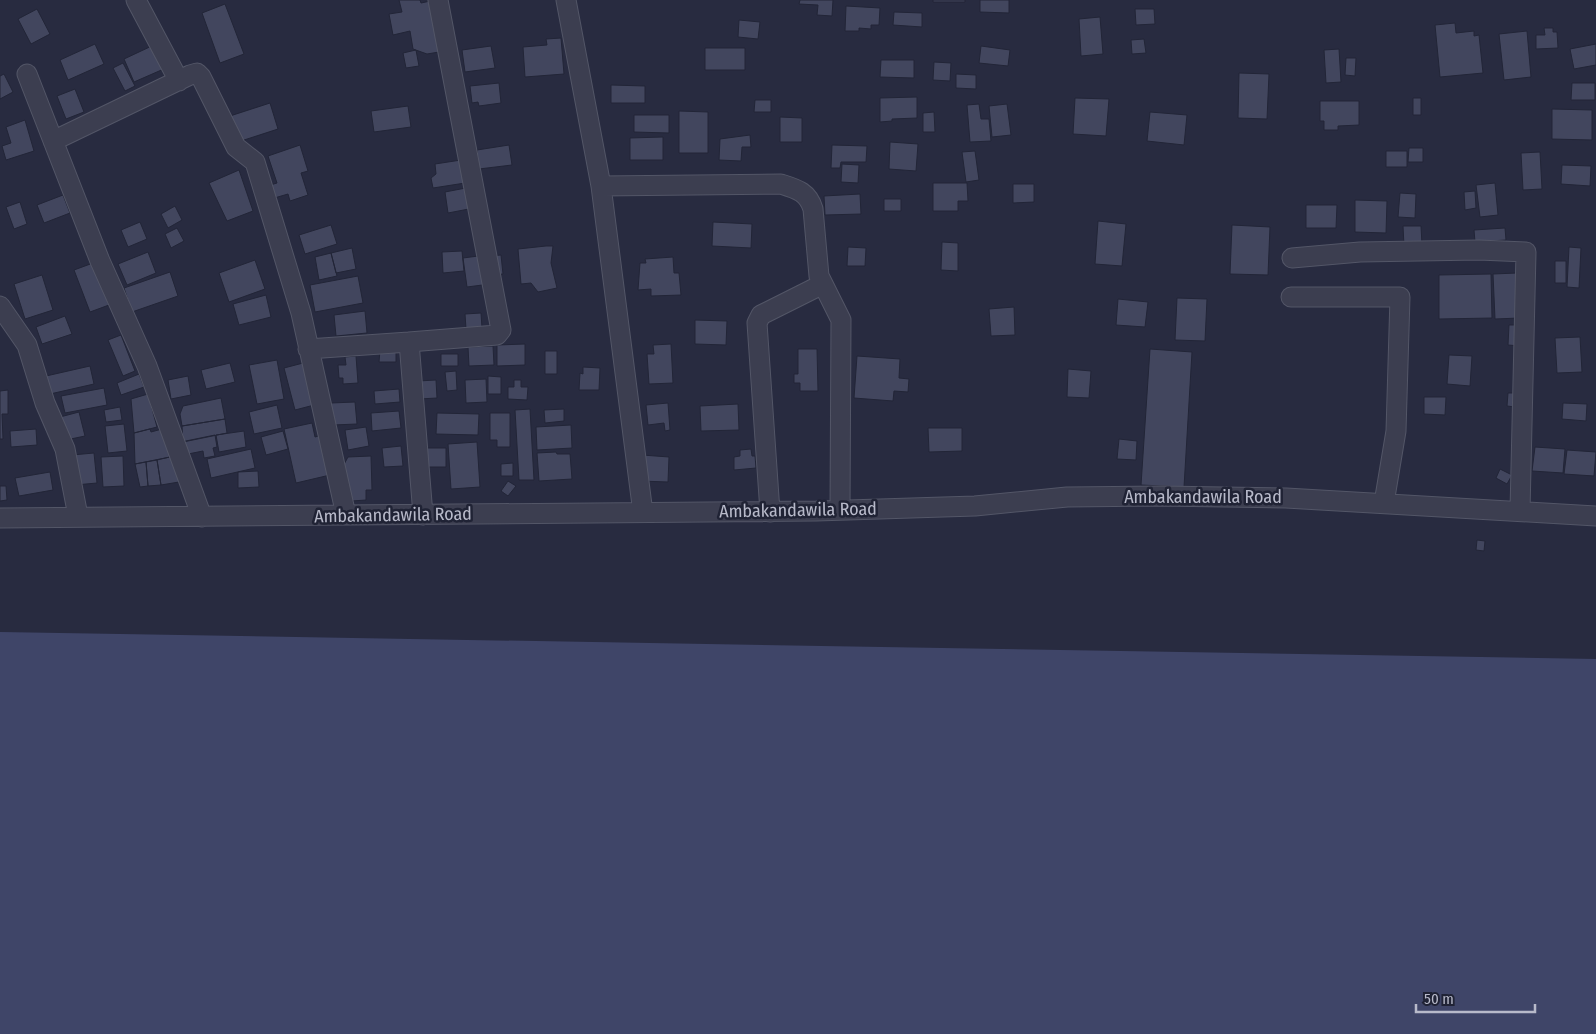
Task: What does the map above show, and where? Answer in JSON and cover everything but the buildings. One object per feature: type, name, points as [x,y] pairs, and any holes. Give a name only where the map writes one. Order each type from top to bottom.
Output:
[{"type":"street","points":[[136,0],[179,81]]},
{"type":"street","points":[[308,349],[497,335],[501,330],[438,0]]},
{"type":"street","points":[[566,0],[601,186],[643,513]]},
{"type":"street","points":[[53,141],[197,73],[236,147],[255,162],[301,314],[346,516]]},
{"type":"street","points":[[27,74],[100,261],[147,366],[202,517]]},
{"type":"street","points":[[601,186],[781,184],[801,190],[810,198],[814,209],[819,276],[841,320],[840,510]]},
{"type":"street","points":[[1292,258],[1360,252],[1479,250],[1526,252],[1520,511]]},
{"type":"street","points":[[770,512],[757,323],[761,316],[824,284]]},
{"type":"street","points":[[1291,298],[1400,297],[1396,431],[1384,503]]},
{"type":"street","points":[[0,306],[27,345],[45,403],[65,450],[78,516]]},
{"type":"street","points":[[409,342],[423,515]]},
{"type":"street","name":"Ambakandawila Road","points":[[0,518],[770,512],[975,506],[1067,498],[1161,496],[1286,498],[1596,516]]},
{"type":"water","points":[[0,632],[1596,659],[1596,1034],[0,1034]]}]
